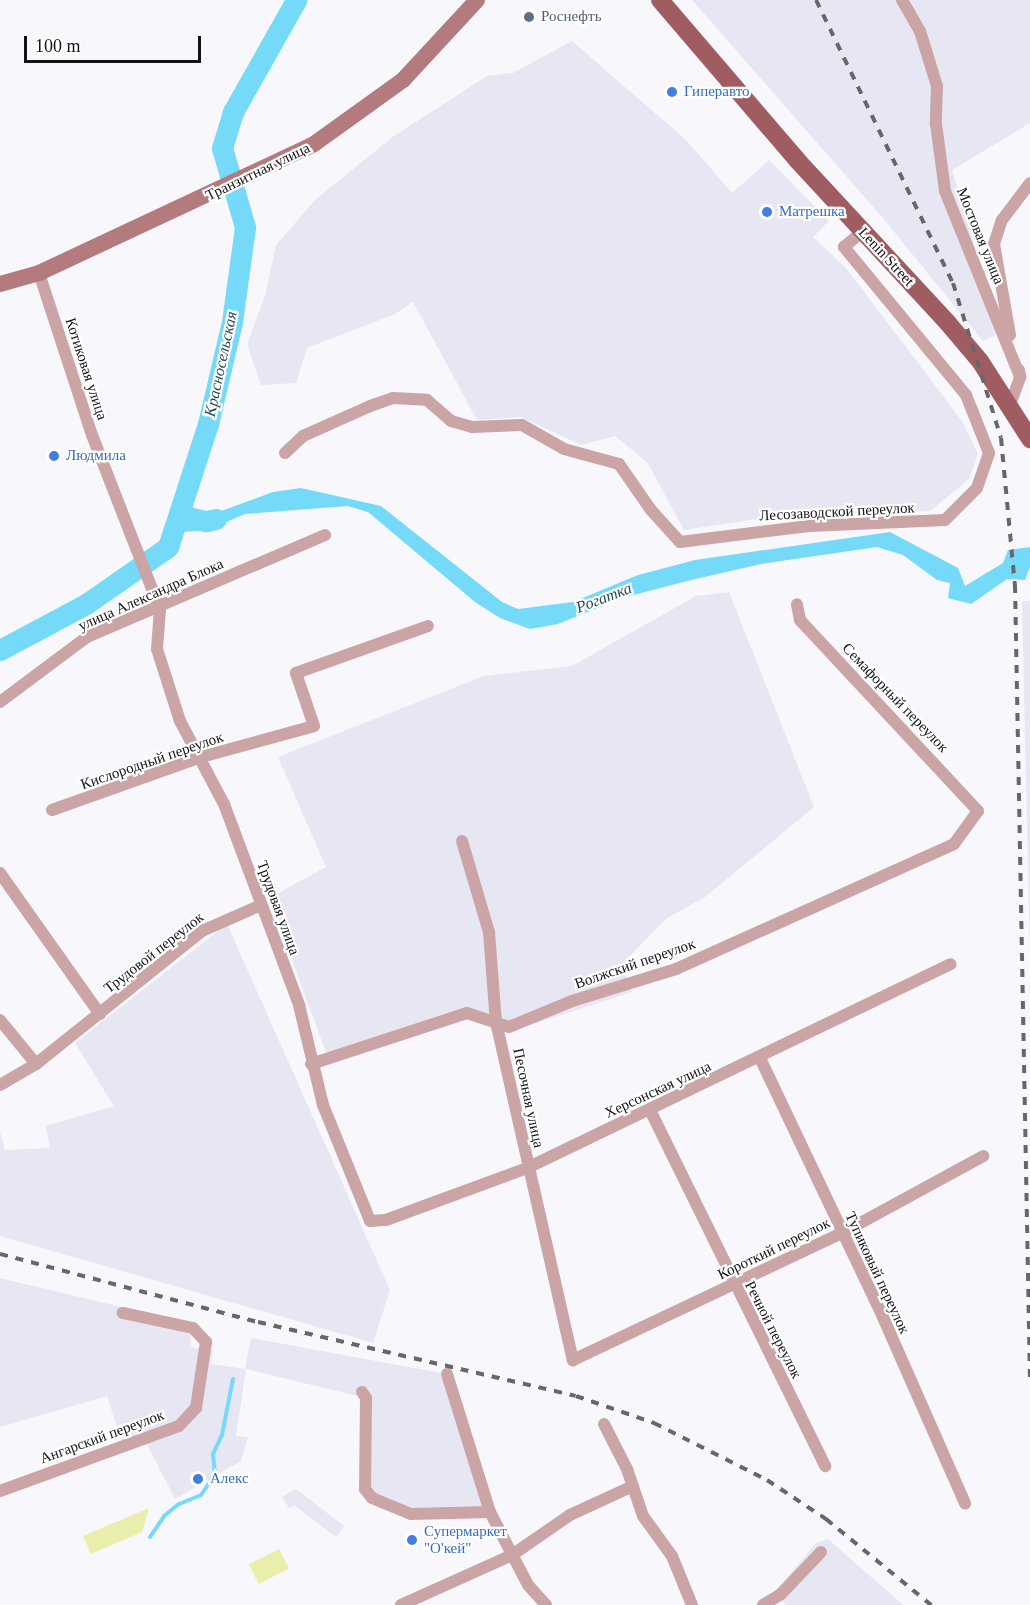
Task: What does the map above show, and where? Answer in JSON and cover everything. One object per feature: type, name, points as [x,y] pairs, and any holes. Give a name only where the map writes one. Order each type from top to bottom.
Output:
[{"type":"main road","name":"Транзитная улица","points":[[2,279],[39,273],[273,166],[314,144],[402,80],[477,0]]},
{"type":"main road","name":"Lenin Street","points":[[660,0],[862,232],[947,322],[1010,405],[1030,439]]},
{"type":"street","name":"Мостовая улица","points":[[902,0],[920,31],[936,86],[936,124],[945,191],[1020,377]]},
{"type":"street","points":[[1010,405],[1020,377],[999,288],[994,244],[1002,220],[1030,183]]},
{"type":"street","name":"Лесозаводской переулок","points":[[285,453],[303,436],[370,406],[393,398],[427,400],[451,421],[472,427],[522,425],[564,449],[620,464],[651,510],[680,542],[809,526],[945,520],[977,488],[989,453],[966,395],[844,247],[862,232]]},
{"type":"street","name":"Котиковая улица","points":[[39,273],[92,435],[160,609]]},
{"type":"street","name":"улица Александра Блока","points":[[0,702],[87,637],[160,609],[326,535]]},
{"type":"street","name":"Семафорный переулок","points":[[797,604],[800,620],[978,811]]},
{"type":"street","name":"Трудовая улица","points":[[160,609],[157,649],[180,721],[224,804],[299,1005],[311,1064],[323,1105],[370,1221]]},
{"type":"street","name":"Кислородный переулок","points":[[52,810],[201,757],[314,726],[296,673],[428,626]]},
{"type":"street","name":"Волжский переулок","points":[[311,1064],[467,1013],[509,1027],[572,1001],[676,969],[954,844],[978,811]]},
{"type":"street","name":"Песочная улица","points":[[462,841],[489,932],[496,1022],[527,1168],[573,1360]]},
{"type":"street","name":"Трудовой переулок","points":[[0,873],[100,1014]]},
{"type":"street","name":"Трудовой переулок","points":[[0,1085],[36,1064],[202,931],[261,905]]},
{"type":"street","name":"Херсонская улица","points":[[370,1221],[386,1220],[527,1168],[760,1058],[950,964]]},
{"type":"street","points":[[0,1020],[36,1064]]},
{"type":"street","name":"Тупиковый переулок","points":[[760,1058],[965,1503]]},
{"type":"street","name":"Речной переулок","points":[[650,1110],[734,1286],[825,1466]]},
{"type":"street","name":"Короткий переулок","points":[[573,1360],[734,1286],[842,1233],[983,1156]]},
{"type":"street","name":"Ангарский переулок","points":[[0,1491],[179,1426],[196,1408],[206,1342],[193,1328],[123,1313]]},
{"type":"street","points":[[447,1374],[490,1512],[528,1585],[546,1605]]},
{"type":"street","points":[[362,1392],[366,1398],[365,1489],[372,1498],[411,1514],[490,1512]]},
{"type":"street","points":[[604,1424],[633,1486],[651,1532],[672,1556],[692,1605]]},
{"type":"street","points":[[401,1605],[512,1555],[570,1515],[633,1486]]},
{"type":"street","points":[[763,1605],[781,1594],[821,1552]]},
{"type":"shaded area","points":[[692,0],[1030,0],[1030,123],[952,170],[1000,333],[983,341],[882,217]]},
{"type":"shaded area","points":[[572,41],[686,140],[732,193],[769,160],[829,221],[813,237],[846,268],[962,421],[978,454],[969,479],[930,511],[778,516],[684,530],[647,462],[615,436],[581,445],[521,417],[477,420],[413,302],[395,314],[307,348],[296,383],[261,385],[247,344],[265,296],[276,245],[316,199],[394,136],[487,76],[513,73]]},
{"type":"shaded area","points":[[729,592],[814,807],[705,897],[667,918],[622,964],[632,992],[509,1032],[467,1017],[330,1063],[269,898],[326,867],[278,757],[484,676],[572,666],[696,596]]},
{"type":"shaded area","points":[[1022,601],[1030,601],[1030,961]]},
{"type":"shaded area","points":[[227,924],[390,1290],[373,1343],[0,1236],[0,1132],[5,1150],[50,1148],[46,1126],[114,1106],[75,1043]]},
{"type":"shaded area","points":[[0,1278],[180,1321],[191,1334],[190,1347],[213,1351],[211,1364],[245,1369],[251,1338],[447,1374],[490,1512],[420,1515],[365,1489],[366,1398],[246,1369],[236,1436],[248,1437],[241,1461],[175,1499],[144,1438],[123,1445],[107,1396],[0,1427]]},
{"type":"shaded area","points":[[296,1489],[344,1526],[336,1537],[294,1505],[289,1508],[282,1497]]},
{"type":"shaded area","points":[[828,1539],[903,1605],[787,1605],[773,1594],[816,1543]]},
{"type":"green space","points":[[149,1508],[142,1532],[91,1554],[83,1536]]},
{"type":"green space","points":[[279,1549],[289,1569],[259,1584],[249,1564]]},
{"type":"water","points":[[301,488],[381,506],[502,602],[518,609],[573,602],[638,575],[695,560],[890,532],[958,568],[965,586],[1003,563],[1008,550],[1030,547],[1030,567],[1025,580],[1007,579],[971,604],[948,598],[950,583],[937,580],[903,555],[877,547],[761,564],[687,581],[622,598],[558,624],[530,629],[500,618],[475,602],[368,512],[348,506],[245,514],[208,530],[183,532],[191,507],[205,517],[273,492]]},
{"type":"waterway","name":"Красносельская","points":[[0,650],[86,604],[168,547],[208,424],[232,322],[245,227],[222,148],[233,112],[296,0]]},
{"type":"waterway","name":"Рогатка","points":[[179,515],[206,521],[216,519]]},
{"type":"waterway","points":[[150,1537],[164,1516],[179,1504],[201,1495],[215,1474],[213,1454],[222,1435],[233,1379]]},
{"type":"railway","points":[[816,0],[953,283],[1001,438],[1015,585],[1030,1379]]},
{"type":"railway","points":[[0,1254],[258,1322],[576,1396],[654,1423],[767,1480],[826,1519],[931,1605]]},
{"type":"place","name":"Роснефть","points":[[529,17]]},
{"type":"place","name":"Гиперавто","points":[[672,92]]},
{"type":"place","name":"Матрешка","points":[[767,212]]},
{"type":"place","name":"Людмила","points":[[54,456]]},
{"type":"place","name":"Алекс","points":[[198,1479]]},
{"type":"place","name":"Супермаркет \"О'кей\"","points":[[412,1540]]}]
